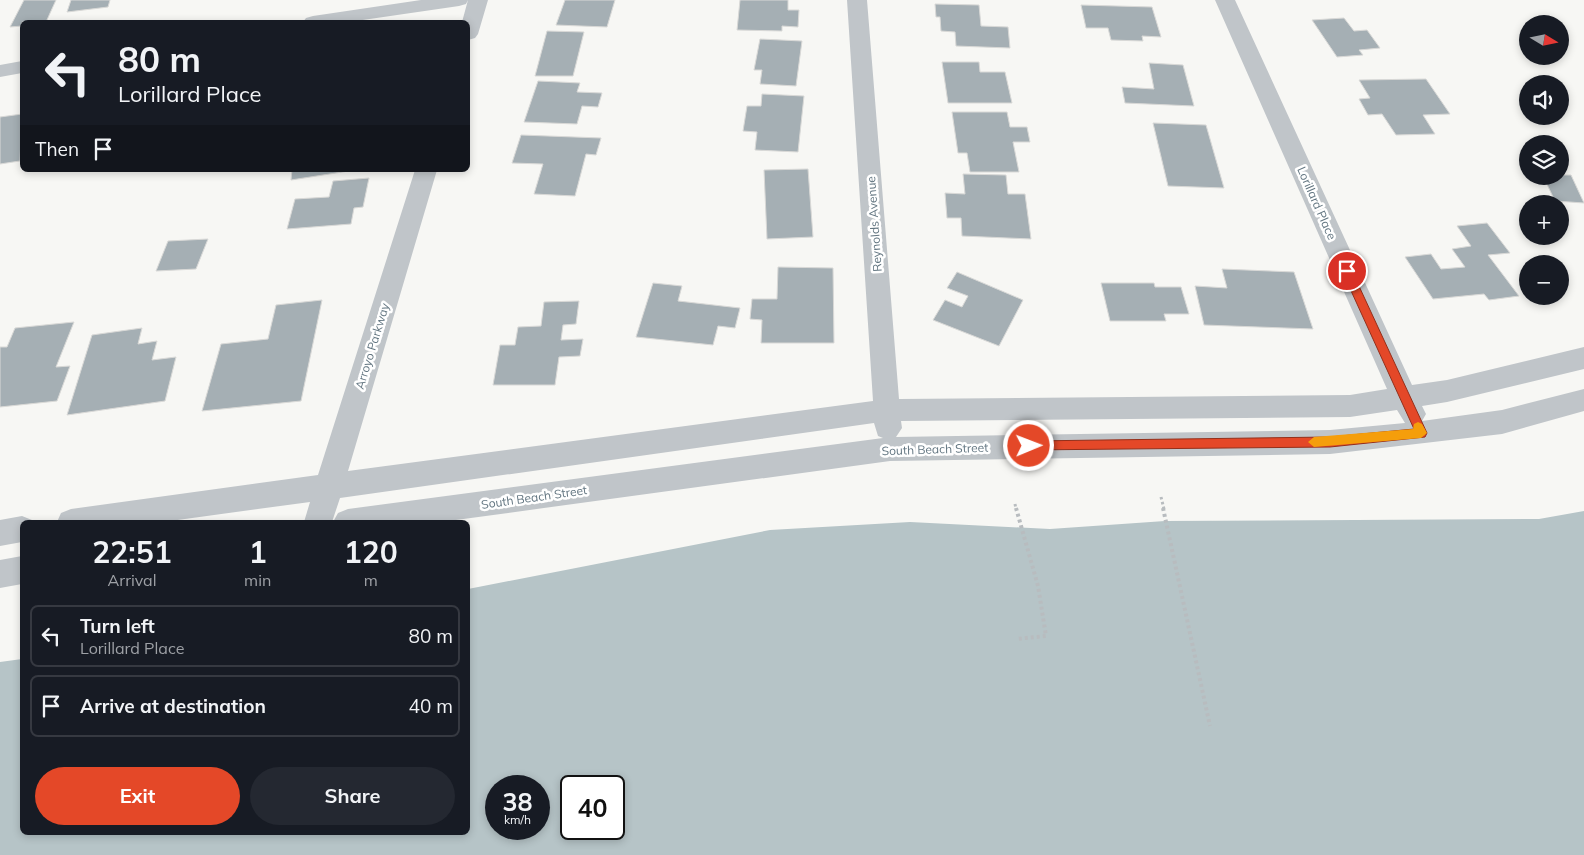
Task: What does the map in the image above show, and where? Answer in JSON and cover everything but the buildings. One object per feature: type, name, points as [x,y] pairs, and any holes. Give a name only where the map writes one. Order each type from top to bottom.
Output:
[{"type":"street","points":[[326,20],[459,0]]},
{"type":"street","points":[[470,27],[478,0]]},
{"type":"street","name":"Reynolds Avenue","points":[[858,0],[890,449]]},
{"type":"street","name":"Lorillard Place","points":[[1225,0],[1421,433]]},
{"type":"street","points":[[0,71],[20,67]]},
{"type":"street","name":"Arroyo Parkway","points":[[319,520],[425,172]]},
{"type":"street","points":[[85,520],[887,410],[1350,406],[1447,391],[1584,358]]},
{"type":"street","name":"South Beach Street","points":[[363,520],[890,449],[1330,442],[1421,433],[1502,422],[1584,400]]},
{"type":"street","points":[[0,532],[20,529]]},
{"type":"street","points":[[0,574],[20,570]]},
{"type":"path","points":[[1161,497],[1210,726]]},
{"type":"path","points":[[1015,504],[1021,532],[1038,586],[1046,636],[1016,639]]},
{"type":"shaded area","points":[[1584,511],[1584,855],[0,855],[0,662],[20,659],[20,835],[470,835],[470,589],[770,530],[910,522],[1050,529],[1165,521],[1539,519]]},
{"type":"slow traffic","points":[[1314,442],[1421,433],[1418,427]]},
{"type":"route","points":[[1029,446],[1330,442],[1421,433],[1347,271]]}]
